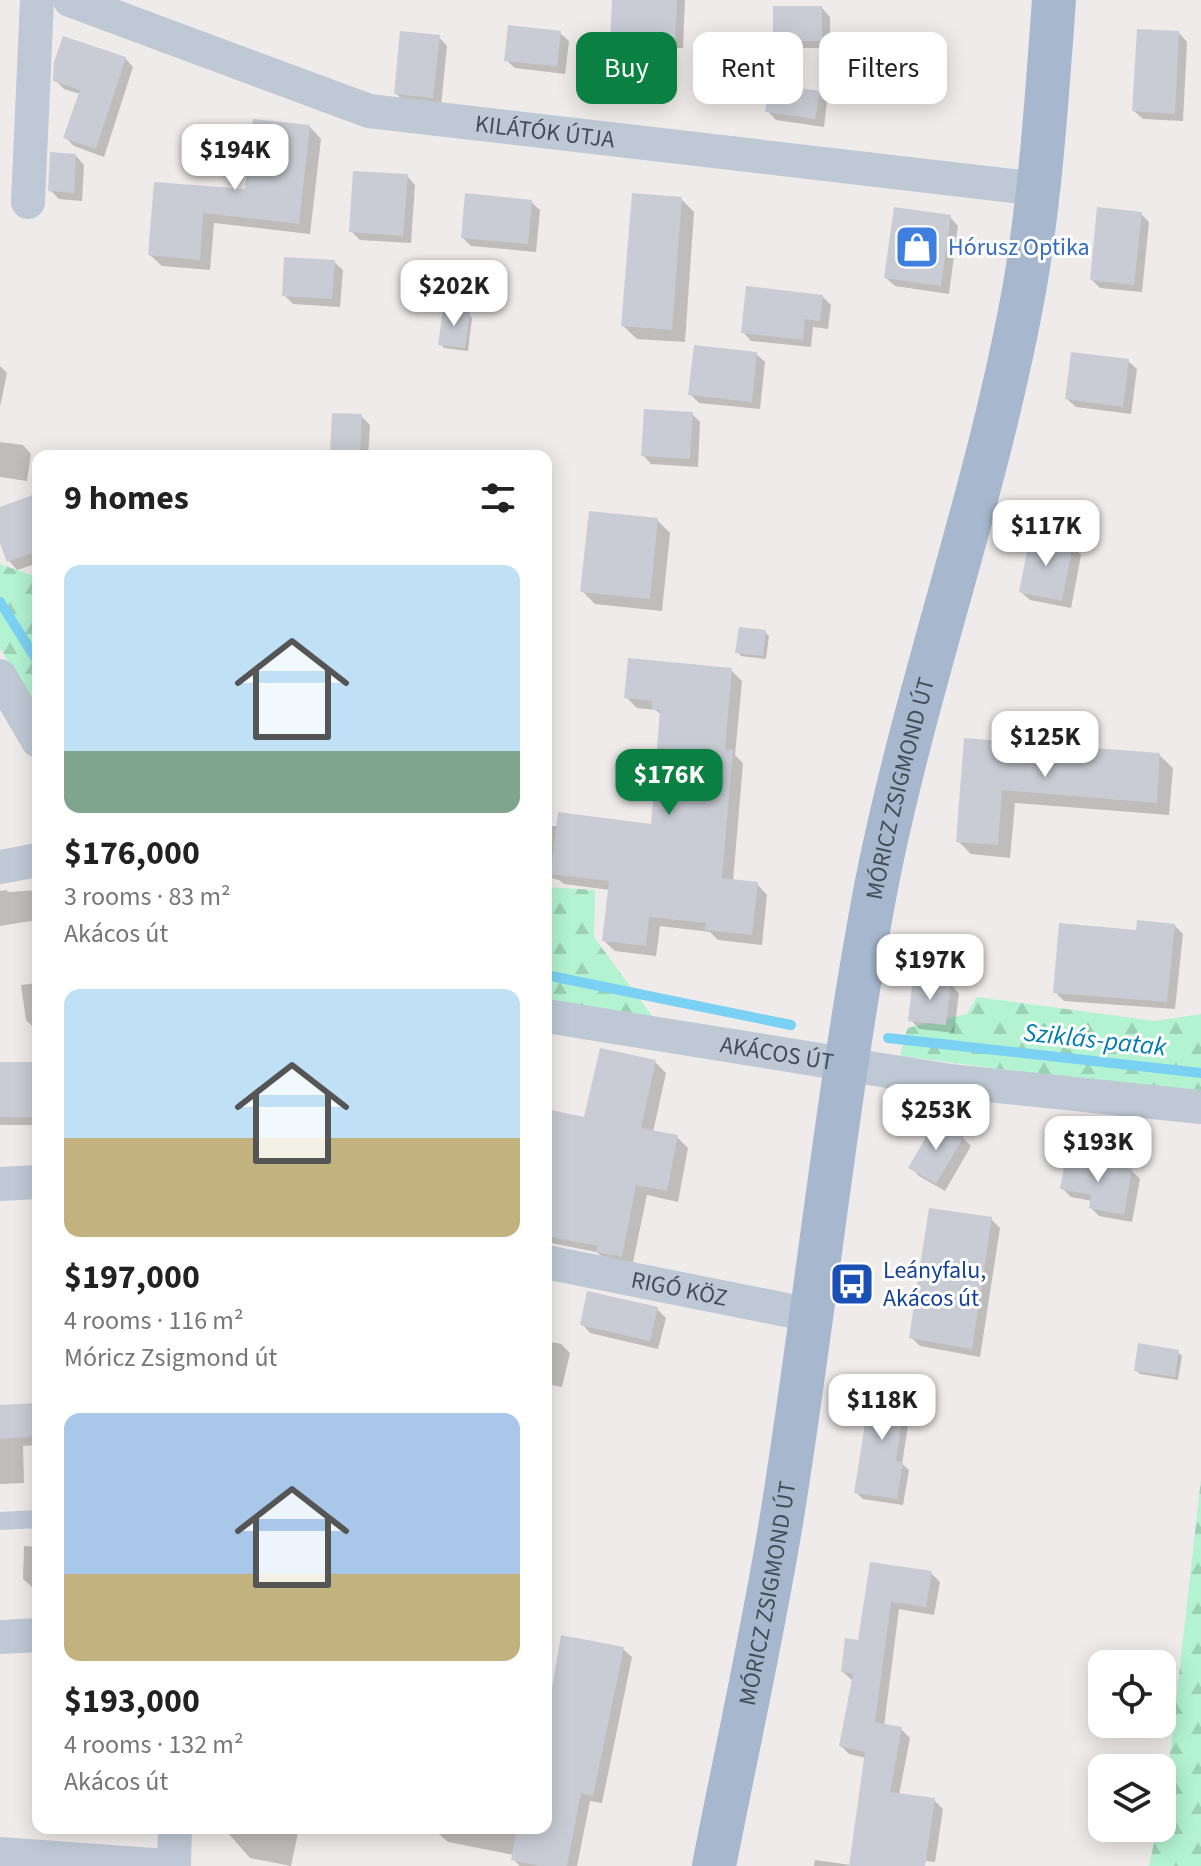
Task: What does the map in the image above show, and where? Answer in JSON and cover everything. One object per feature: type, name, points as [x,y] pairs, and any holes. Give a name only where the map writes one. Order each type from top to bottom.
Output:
[{"type":"main road","name":"MÓRICZ ZSIGMOND ÚT","points":[[714,1866],[783,1513],[845,1066],[877,884],[911,735],[994,419],[1024,287],[1039,189],[1054,0]]},
{"type":"street","points":[[28,202],[37,0]]},
{"type":"street","name":"KILÁTÓK ÚTJA","points":[[70,0],[369,111],[1039,189]]},
{"type":"street","points":[[0,676],[32,731]]},
{"type":"street","points":[[0,867],[32,861]]},
{"type":"street","name":"AKÁCOS ÚT","points":[[552,1017],[950,1081],[1201,1107]]},
{"type":"street","points":[[0,1184],[32,1182]]},
{"type":"street","name":"RIGÓ KÖZ","points":[[552,1263],[811,1315]]},
{"type":"street","points":[[0,1637],[32,1635]]},
{"type":"street","points":[[174,1866],[175,1834]]},
{"type":"street","points":[[0,1854],[167,1866]]},
{"type":"lane","points":[[0,1521],[32,1519]]},
{"type":"green space","points":[[0,564],[32,575],[32,700],[0,648]]},
{"type":"green space","points":[[552,887],[595,890],[594,937],[655,1020],[552,1004]]},
{"type":"green space","points":[[977,997],[1155,1021],[1201,1014],[1201,1090],[1115,1084],[900,1056],[907,1028],[967,1014]]},
{"type":"green space","points":[[1201,1479],[1201,1866],[1149,1866],[1154,1842],[1176,1842],[1176,1754],[1170,1754],[1172,1738],[1176,1738],[1176,1701]]},
{"type":"building","points":[[612,0],[677,0],[675,32],[611,32]]},
{"type":"building","points":[[773,6],[822,6],[819,41],[803,41],[803,32],[773,32]]},
{"type":"building","points":[[508,25],[561,31],[557,66],[504,61]]},
{"type":"building","points":[[1137,29],[1179,31],[1175,114],[1132,111]]},
{"type":"building","points":[[400,31],[440,35],[433,98],[394,94]]},
{"type":"building","points":[[63,36],[126,57],[96,149],[63,138],[80,90],[53,81],[54,62]]},
{"type":"building","points":[[803,89],[819,91],[815,119],[765,112],[766,104],[803,104]]},
{"type":"building","points":[[253,119],[310,125],[299,224],[203,213],[200,260],[148,255],[154,182],[245,189]]},
{"type":"building","points":[[50,152],[76,154],[74,193],[48,191]]},
{"type":"building","points":[[353,171],[408,174],[403,236],[349,232]]},
{"type":"building","points":[[465,193],[532,200],[528,244],[461,238]]},
{"type":"building","points":[[632,193],[682,197],[672,330],[621,326]]},
{"type":"building","name":"Hórusz Optika","points":[[894,207],[951,215],[941,286],[884,278]]},
{"type":"building","points":[[1097,207],[1142,212],[1134,285],[1090,280]]},
{"type":"building","points":[[284,257],[335,260],[332,299],[282,296]]},
{"type":"building","points":[[746,286],[823,295],[820,321],[805,319],[803,340],[741,333]]},
{"type":"building","points":[[443,309],[470,312],[465,348],[438,345]]},
{"type":"building","points":[[694,345],[757,352],[752,402],[688,395]]},
{"type":"building","points":[[1071,352],[1129,359],[1123,407],[1065,399]]},
{"type":"building","points":[[644,409],[693,412],[690,459],[641,456]]},
{"type":"building","points":[[332,413],[362,414],[360,450],[330,450]]},
{"type":"building","points":[[32,495],[32,553],[7,562],[0,543],[0,507]]},
{"type":"building","points":[[589,511],[658,518],[650,599],[580,592]]},
{"type":"building","points":[[1030,536],[1073,544],[1062,601],[1019,592]]},
{"type":"building","points":[[739,627],[766,630],[763,656],[735,653]]},
{"type":"building","points":[[628,658],[732,668],[725,750],[733,750],[722,878],[758,882],[752,935],[705,930],[706,923],[649,917],[646,946],[602,941],[609,881],[552,874],[558,812],[651,824],[660,710],[652,709],[652,701],[624,698]]},
{"type":"building","points":[[964,738],[1160,753],[1157,803],[1002,790],[998,845],[956,842]]},
{"type":"building","points":[[1137,920],[1175,924],[1167,1002],[1053,993],[1059,923],[1136,930]]},
{"type":"building","points":[[913,978],[951,982],[946,1025],[908,1021]]},
{"type":"building","points":[[600,1048],[656,1060],[641,1128],[678,1135],[667,1191],[636,1185],[622,1257],[596,1252],[598,1246],[552,1237],[552,1110],[584,1117]]},
{"type":"building","points":[[0,1062],[32,1062],[32,1117],[0,1117]]},
{"type":"building","points":[[936,1120],[964,1136],[936,1184],[908,1168]]},
{"type":"building","points":[[1066,1157],[1132,1169],[1124,1215],[1089,1208],[1091,1195],[1060,1189]]},
{"type":"building","points":[[929,1208],[992,1217],[972,1349],[909,1338]]},
{"type":"building","points":[[587,1291],[658,1307],[650,1341],[580,1325]]},
{"type":"building","points":[[1138,1343],[1179,1350],[1175,1377],[1134,1371]]},
{"type":"building","points":[[872,1380],[907,1386],[896,1461],[903,1462],[897,1499],[854,1493]]},
{"type":"building","points":[[32,1403],[32,1436],[0,1439],[0,1405]]},
{"type":"building","points":[[870,1562],[932,1571],[926,1607],[891,1602],[875,1722],[902,1727],[890,1792],[935,1798],[925,1866],[849,1866],[865,1752],[839,1746],[853,1674],[841,1672],[845,1638],[858,1640]]},
{"type":"building","points":[[561,1635],[624,1647],[593,1796],[581,1793],[567,1866],[540,1866],[511,1860],[516,1834],[552,1834],[552,1687]]},
{"type":"waterway","name":"Sziklás-patak","points":[[0,602],[32,653]]},
{"type":"waterway","name":"Sziklás-patak","points":[[552,976],[791,1025]]},
{"type":"waterway","name":"Sziklás-patak","points":[[888,1038],[1201,1073]]},
{"type":"place","name":"Hórusz Optika","points":[[917,247]]},
{"type":"place","name":"Leányfalu, Akácos út","points":[[852,1284]]}]
